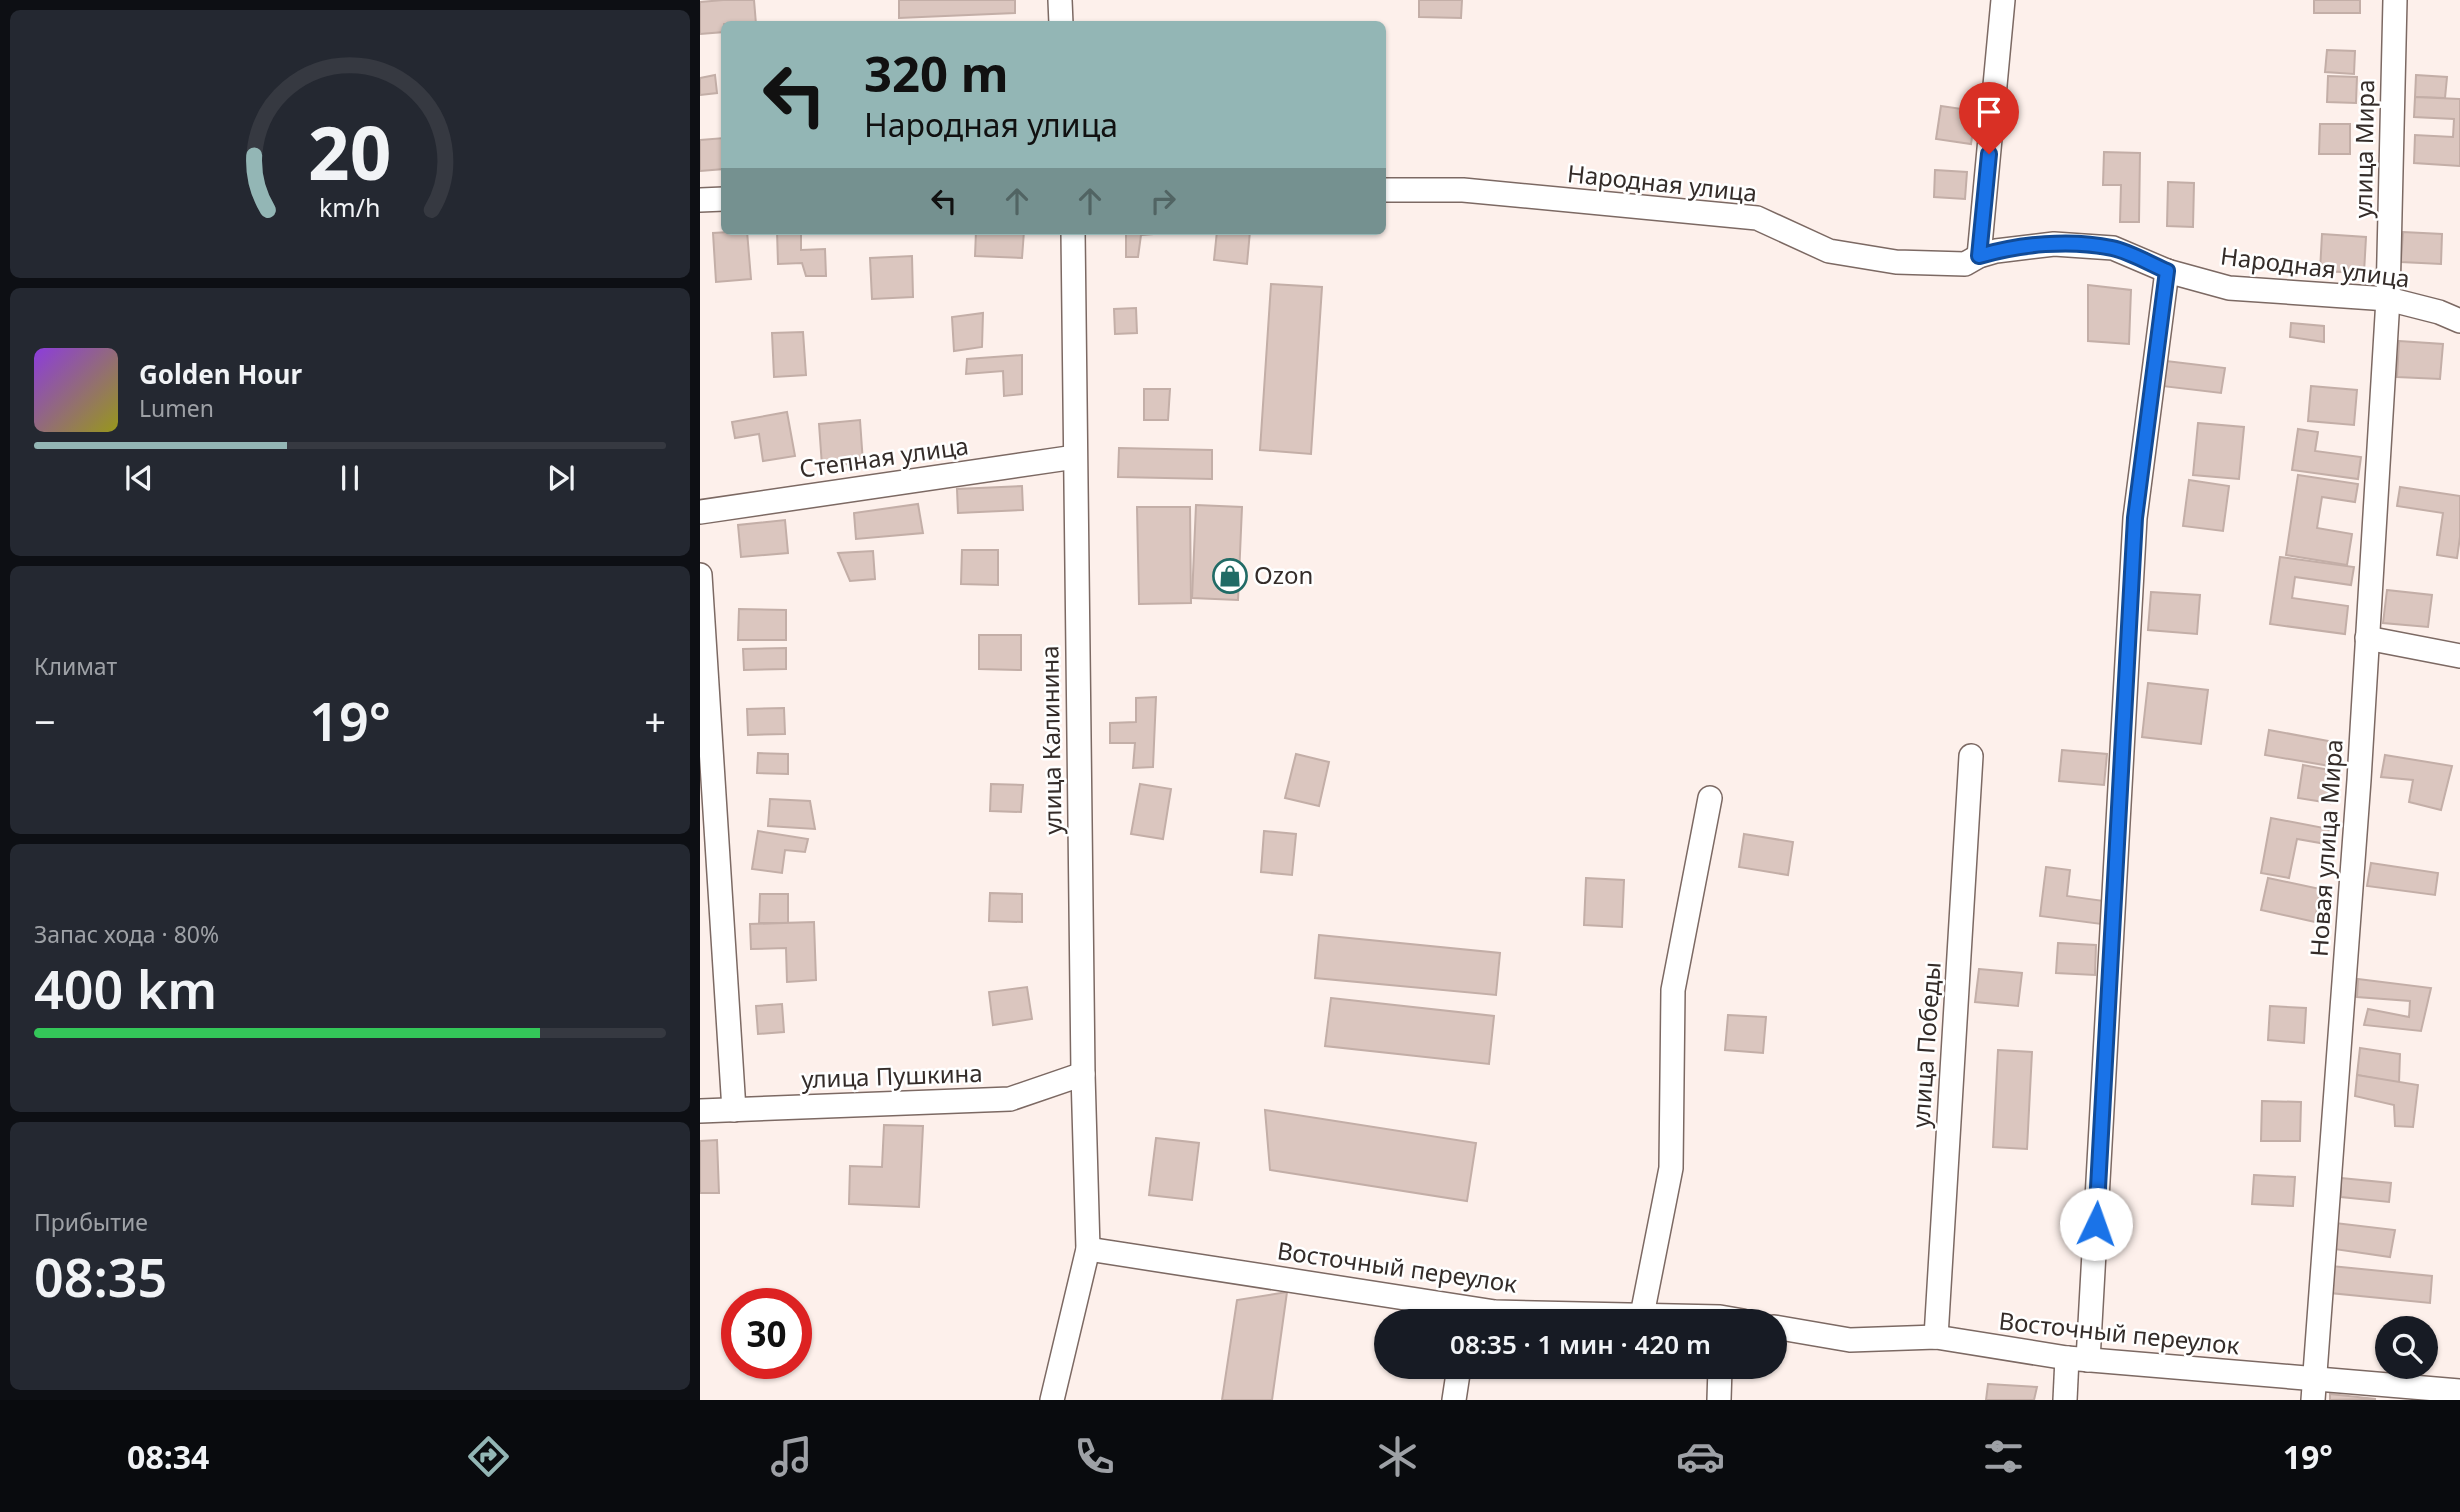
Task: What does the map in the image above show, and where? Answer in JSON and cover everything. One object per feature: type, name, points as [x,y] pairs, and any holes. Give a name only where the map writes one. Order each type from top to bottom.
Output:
[{"type":"street","points":[[1059,0],[1061,21]]},
{"type":"street","points":[[1979,256],[2003,0]]},
{"type":"street","name":"улица Мира","points":[[2388,299],[2395,0]]},
{"type":"street","name":"Народная улица","points":[[1386,190],[1462,191],[1757,218],[1829,251],[1896,262],[1965,264],[1996,251],[2054,244],[2113,248],[2167,271],[2229,288],[2388,299],[2460,321]]},
{"type":"street","points":[[700,200],[721,199]]},
{"type":"street","name":"улица Калинина","points":[[1052,1400],[1088,1249],[1083,1074],[1073,235]]},
{"type":"street","points":[[2065,1400],[2078,1359],[2135,518],[2167,271]]},
{"type":"street","name":"Новая улица Мира","points":[[2313,1389],[2359,780],[2388,299]]},
{"type":"street","name":"Степная улица","points":[[700,512],[1075,457]]},
{"type":"street","points":[[700,575],[734,1110]]},
{"type":"street","points":[[2367,638],[2460,656]]},
{"type":"street","name":"улица Победы","points":[[1936,1337],[1972,756]]},
{"type":"street","points":[[1643,1309],[1671,1168],[1673,990],[1710,798]]},
{"type":"street","name":"улица Пушкина","points":[[700,1111],[1010,1099],[1083,1074]]},
{"type":"street","name":"Восточный переулок","points":[[1088,1249],[1433,1309]]},
{"type":"street","name":"Восточный переулок","points":[[1787,1329],[1850,1340],[1936,1337],[2078,1359],[2313,1389],[2460,1391]]},
{"type":"street","points":[[1454,1400],[1457,1379]]},
{"type":"street","points":[[1719,1400],[1720,1379]]},
{"type":"building","points":[[754,0],[756,21],[721,21],[721,32],[700,34],[700,2]]},
{"type":"building","points":[[899,0],[1015,0],[1015,13],[899,18]]},
{"type":"building","points":[[1419,0],[1462,0],[1461,18],[1419,17]]},
{"type":"building","points":[[2314,0],[2360,0],[2360,13],[2314,13]]},
{"type":"building","points":[[2327,50],[2355,51],[2354,74],[2325,72]]},
{"type":"building","points":[[715,75],[717,93],[700,95],[700,78]]},
{"type":"building","points":[[2416,75],[2447,77],[2445,98],[2415,97]]},
{"type":"building","points":[[2328,76],[2357,77],[2356,103],[2327,102]]},
{"type":"building","points":[[2415,97],[2460,99],[2460,166],[2414,163],[2415,135],[2453,137],[2454,119],[2414,117]]},
{"type":"building","points":[[1941,106],[1976,111],[1971,144],[1936,139]]},
{"type":"building","points":[[2320,124],[2350,124],[2350,154],[2319,154]]},
{"type":"building","points":[[721,138],[721,169],[700,171],[700,140]]},
{"type":"building","points":[[2104,152],[2140,153],[2139,222],[2120,222],[2121,185],[2103,185]]},
{"type":"building","points":[[1935,170],[1967,172],[1965,199],[1934,197]]},
{"type":"building","points":[[2168,182],[2194,183],[2193,227],[2167,226]]},
{"type":"building","points":[[2403,232],[2442,234],[2441,264],[2401,262]]},
{"type":"building","points":[[713,233],[747,235],[751,279],[716,282]]},
{"type":"building","points":[[2322,234],[2366,237],[2364,273],[2320,271]]},
{"type":"building","points":[[777,235],[801,235],[801,250],[825,249],[826,276],[806,276],[802,263],[778,264]]},
{"type":"building","points":[[976,235],[1024,235],[1022,258],[975,256]]},
{"type":"building","points":[[1126,235],[1141,235],[1138,257],[1126,257]]},
{"type":"building","points":[[1217,235],[1250,235],[1247,264],[1214,260]]},
{"type":"building","points":[[912,256],[913,297],[872,299],[870,258]]},
{"type":"building","points":[[1271,284],[1322,287],[1311,454],[1260,450]]},
{"type":"building","points":[[2088,285],[2131,290],[2129,344],[2088,341]]},
{"type":"building","points":[[1136,308],[1137,333],[1115,334],[1114,309]]},
{"type":"building","points":[[983,313],[982,347],[954,351],[952,317]]},
{"type":"building","points":[[2291,323],[2324,326],[2324,342],[2290,337]]},
{"type":"building","points":[[803,332],[806,375],[774,377],[772,333]]},
{"type":"building","points":[[2399,341],[2443,344],[2440,379],[2397,377]]},
{"type":"building","points":[[1022,355],[1022,394],[1004,396],[1003,371],[966,374],[967,359]]},
{"type":"building","points":[[2166,361],[2225,368],[2221,393],[2162,386]]},
{"type":"building","points":[[2311,386],[2357,390],[2354,425],[2308,421]]},
{"type":"building","points":[[1144,389],[1170,389],[1168,420],[1144,420]]},
{"type":"building","points":[[787,412],[795,456],[763,461],[759,434],[735,438],[732,422]]},
{"type":"building","points":[[860,420],[863,463],[822,466],[819,424]]},
{"type":"building","points":[[2198,423],[2244,427],[2239,479],[2193,475]]},
{"type":"building","points":[[2298,429],[2318,432],[2315,451],[2361,457],[2358,479],[2292,470]]},
{"type":"building","points":[[1119,448],[1212,450],[1212,479],[1118,477]]},
{"type":"building","points":[[2298,475],[2358,484],[2355,502],[2322,497],[2317,528],[2352,534],[2347,565],[2286,555]]},
{"type":"building","points":[[2189,480],[2229,486],[2223,531],[2183,526]]},
{"type":"building","points":[[1022,486],[1023,510],[958,513],[957,489]]},
{"type":"building","points":[[2400,487],[2460,496],[2457,558],[2437,555],[2443,513],[2397,506]]},
{"type":"building","points":[[918,504],[923,533],[856,539],[854,513]]},
{"type":"building","points":[[1196,505],[1242,507],[1238,600],[1192,598]]},
{"type":"building","points":[[1137,507],[1190,507],[1191,603],[1139,604]]},
{"type":"building","points":[[785,520],[788,553],[741,557],[738,525]]},
{"type":"building","points":[[962,550],[998,550],[998,585],[961,584]]},
{"type":"building","points":[[873,551],[875,579],[850,581],[838,553]]},
{"type":"building","points":[[2280,557],[2354,567],[2351,585],[2295,577],[2292,598],[2348,606],[2345,634],[2270,624]]},
{"type":"building","points":[[2387,590],[2432,595],[2428,627],[2383,623]]},
{"type":"building","points":[[2151,592],[2200,595],[2197,634],[2148,630]]},
{"type":"building","points":[[739,609],[786,610],[786,640],[738,640]]},
{"type":"building","points":[[979,635],[1021,635],[1021,670],[979,669]]},
{"type":"building","points":[[786,648],[786,669],[744,670],[743,649]]},
{"type":"building","points":[[2148,683],[2208,690],[2201,744],[2142,737]]},
{"type":"building","points":[[1156,697],[1153,767],[1133,768],[1135,743],[1110,743],[1110,723],[1136,722],[1136,698]]},
{"type":"building","points":[[784,708],[785,734],[748,735],[747,709]]},
{"type":"building","points":[[2269,730],[2334,742],[2330,766],[2265,755]]},
{"type":"building","points":[[2062,750],[2107,754],[2104,785],[2059,781]]},
{"type":"building","points":[[758,753],[788,754],[788,774],[757,773]]},
{"type":"building","points":[[1296,754],[1329,762],[1319,806],[1285,798]]},
{"type":"building","points":[[2385,755],[2452,766],[2441,810],[2409,802],[2413,780],[2381,777]]},
{"type":"building","points":[[2303,765],[2335,771],[2330,803],[2298,798]]},
{"type":"building","points":[[991,784],[1023,785],[1021,812],[990,811]]},
{"type":"building","points":[[1140,784],[1171,789],[1163,839],[1131,834]]},
{"type":"building","points":[[770,799],[810,801],[815,829],[768,826]]},
{"type":"building","points":[[2271,818],[2329,829],[2326,844],[2297,839],[2289,878],[2261,873]]},
{"type":"building","points":[[758,831],[808,839],[805,852],[785,850],[782,873],[752,869]]},
{"type":"building","points":[[1264,831],[1296,834],[1292,875],[1261,872]]},
{"type":"building","points":[[1744,834],[1793,842],[1788,875],[1739,867]]},
{"type":"building","points":[[2371,863],[2438,873],[2435,895],[2367,886]]},
{"type":"building","points":[[2046,867],[2070,870],[2067,896],[2104,901],[2101,924],[2040,916]]},
{"type":"building","points":[[1586,878],[1624,880],[1622,927],[1584,925]]},
{"type":"building","points":[[2268,878],[2320,889],[2315,922],[2261,910]]},
{"type":"building","points":[[990,893],[1022,894],[1022,922],[989,921]]},
{"type":"building","points":[[760,894],[788,894],[788,923],[759,923]]},
{"type":"building","points":[[814,922],[816,980],[787,982],[786,948],[751,949],[750,924]]},
{"type":"building","points":[[1319,935],[1500,953],[1496,995],[1315,978]]},
{"type":"building","points":[[2058,943],[2096,945],[2095,975],[2056,973]]},
{"type":"building","points":[[1979,969],[2022,973],[2018,1006],[1975,1002]]},
{"type":"building","points":[[2358,979],[2431,988],[2421,1031],[2364,1025],[2368,1009],[2409,1017],[2410,1001],[2357,997]]},
{"type":"building","points":[[1027,987],[1032,1019],[993,1025],[989,992]]},
{"type":"building","points":[[1331,998],[1494,1016],[1489,1064],[1325,1046]]},
{"type":"building","points":[[782,1004],[784,1032],[758,1034],[756,1006]]},
{"type":"building","points":[[2270,1006],[2306,1008],[2304,1043],[2268,1040]]},
{"type":"building","points":[[1728,1015],[1766,1017],[1763,1053],[1725,1050]]},
{"type":"building","points":[[2360,1048],[2400,1054],[2399,1083],[2357,1075]]},
{"type":"building","points":[[1998,1050],[2032,1052],[2027,1149],[1993,1147]]},
{"type":"building","points":[[2357,1075],[2418,1085],[2413,1127],[2395,1126],[2394,1105],[2355,1096]]},
{"type":"building","points":[[2262,1101],[2301,1102],[2300,1141],[2261,1141]]},
{"type":"building","points":[[1265,1110],[1476,1143],[1467,1201],[1270,1170]]},
{"type":"building","points":[[884,1125],[923,1126],[919,1207],[849,1204],[850,1166],[882,1167]]},
{"type":"building","points":[[1156,1138],[1199,1143],[1192,1200],[1149,1195]]},
{"type":"building","points":[[717,1140],[719,1193],[700,1193],[700,1141]]},
{"type":"building","points":[[2254,1175],[2295,1177],[2293,1206],[2252,1204]]},
{"type":"building","points":[[2341,1178],[2391,1183],[2389,1202],[2341,1197]]},
{"type":"building","points":[[2335,1223],[2395,1230],[2390,1257],[2334,1249]]},
{"type":"building","points":[[2331,1266],[2432,1276],[2430,1303],[2330,1293]]},
{"type":"building","points":[[1287,1292],[1272,1400],[1222,1400],[1237,1300]]},
{"type":"building","points":[[1988,1384],[2037,1387],[2034,1400],[1986,1400]]},
{"type":"building","points":[[2330,1394],[2376,1399],[2330,1400]]},
{"type":"place","name":"Ozon","points":[[1230,576]]},
{"type":"route","points":[[1989,154],[1979,256],[1996,251],[2054,244],[2113,248],[2167,271],[2135,518],[2096,1224]]}]
